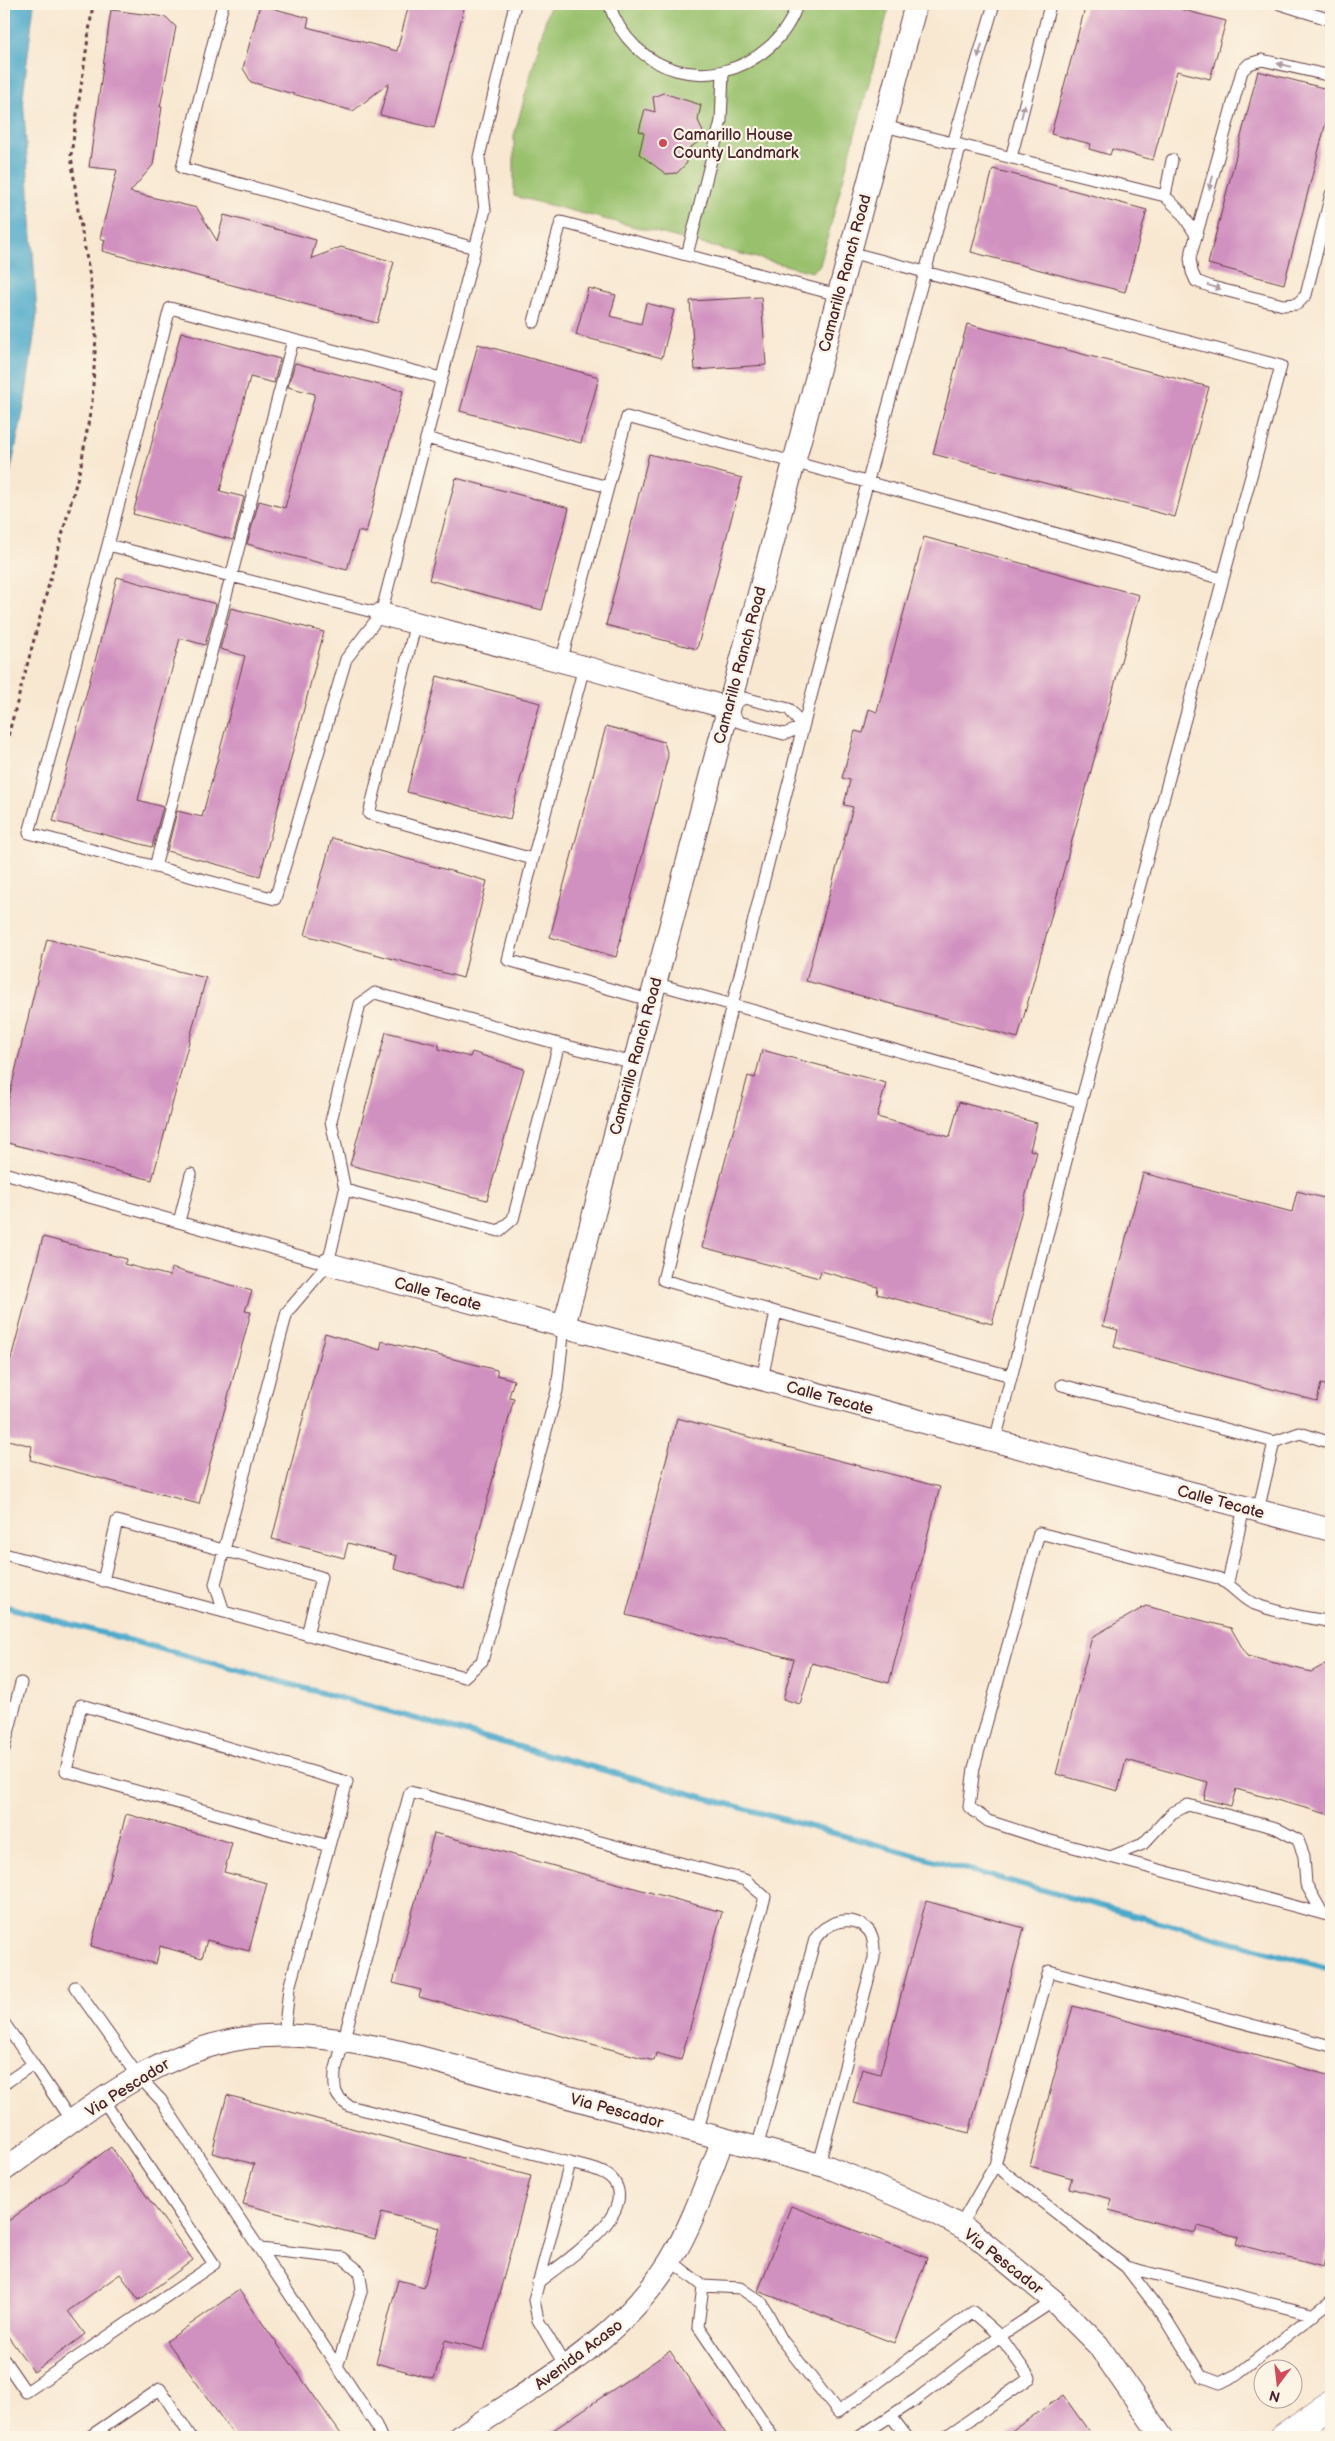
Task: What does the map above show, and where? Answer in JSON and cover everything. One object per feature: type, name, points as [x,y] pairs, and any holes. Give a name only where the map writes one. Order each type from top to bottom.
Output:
[{"type":"main road","points":[[1284,2437],[1331,2404]]},
{"type":"street","name":"Camarillo Ranch Road","points":[[564,1326],[916,4]]},
{"type":"street","points":[[381,614],[584,667],[728,708]]},
{"type":"street","name":"Calle Tecate","points":[[328,1264],[1331,1530]]},
{"type":"street","name":"Via Pescador","points":[[4,2170],[139,2077],[175,2058],[206,2046],[235,2040],[284,2036],[343,2040],[401,2052],[819,2164],[865,2180],[929,2208],[994,2249],[1054,2301],[1098,2345],[1162,2437]]},
{"type":"street","name":"Avenida Acaso","points":[[459,2437],[600,2341],[646,2295],[670,2260],[697,2205],[723,2139]]},
{"type":"lane","points":[[222,4],[182,168],[475,248]]},
{"type":"lane","points":[[441,378],[170,308],[30,832],[275,899],[346,659],[381,614],[485,210],[479,158],[515,4]]},
{"type":"lane","points":[[609,4],[615,22],[634,47],[660,65],[691,74],[723,73],[754,61],[779,39],[795,10],[796,4]]},
{"type":"lane","points":[[994,4],[925,272],[803,727],[663,1280],[1011,1376]]},
{"type":"lane","points":[[1011,158],[1048,4]]},
{"type":"lane","points":[[1280,4],[1331,20]]},
{"type":"lane","points":[[1331,76],[1262,60],[1249,64],[1242,71],[1190,258],[1192,272],[1196,280],[1212,287],[1283,305],[1297,304],[1306,295],[1331,194]]},
{"type":"lane","points":[[687,255],[721,121],[723,73]]},
{"type":"lane","points":[[884,126],[1165,196],[1181,212],[1196,235]]},
{"type":"lane","points":[[1165,196],[1172,160]]},
{"type":"lane","points":[[534,322],[561,222],[838,295]]},
{"type":"lane","points":[[849,252],[1281,366],[1081,1102],[994,1441]]},
{"type":"lane","points":[[155,867],[293,340]]},
{"type":"lane","points":[[561,662],[627,417],[1224,579]]},
{"type":"lane","points":[[426,438],[608,487]]},
{"type":"lane","points":[[108,545],[381,614]]},
{"type":"lane","points":[[416,622],[369,814],[533,859]]},
{"type":"lane","points":[[584,667],[508,960],[652,992],[732,1004],[1081,1102]]},
{"type":"lane","points":[[744,698],[789,709],[803,727],[784,734],[739,722],[728,708],[744,698]]},
{"type":"lane","points":[[224,1612],[215,1584],[287,1312],[328,1264],[345,1190],[331,1121],[360,1004],[375,993],[634,1063]]},
{"type":"lane","points":[[345,1190],[499,1231],[513,1219],[559,1044]]},
{"type":"lane","points":[[4,1173],[328,1264]]},
{"type":"lane","points":[[179,1222],[192,1174]]},
{"type":"lane","points":[[762,1379],[776,1312]]},
{"type":"lane","points":[[4,1554],[464,1677],[482,1661],[557,1391],[564,1326]]},
{"type":"lane","points":[[1062,1385],[1274,1442],[1300,1433],[1331,1443]]},
{"type":"lane","points":[[1228,1582],[1274,1442]]},
{"type":"lane","points":[[103,1580],[117,1521],[321,1578],[307,1635]]},
{"type":"lane","points":[[1327,1915],[988,1822],[969,1807],[974,1768],[1039,1533],[1228,1582],[1251,1602],[1289,1614],[1331,1622]]},
{"type":"lane","points":[[4,1749],[21,1684]]},
{"type":"lane","points":[[284,2036],[289,1988],[329,1846],[347,1782],[81,1705],[66,1771],[329,1846]]},
{"type":"lane","points":[[537,2283],[596,2236],[608,2224],[617,2206],[618,2190],[612,2180],[600,2172],[570,2163],[350,2106],[338,2099],[334,2086],[335,2072],[343,2040],[410,1792],[746,1880],[765,1897],[697,2132]]},
{"type":"lane","points":[[1110,1857],[1143,1844],[1172,1813],[1188,1805],[1276,1828],[1298,1840],[1304,1856],[1306,1884],[1327,1915]]},
{"type":"lane","points":[[757,2148],[815,1939],[822,1928],[837,1922],[854,1922],[868,1929],[874,1943],[874,1958],[819,2164]]},
{"type":"lane","points":[[960,2226],[995,2165],[1049,1971],[1331,2046]]},
{"type":"lane","points":[[76,1987],[139,2077],[161,2100],[381,2437]]},
{"type":"lane","points":[[4,2022],[72,2122]]},
{"type":"lane","points":[[4,2084],[33,2064]]},
{"type":"lane","points":[[4,2360],[26,2392],[214,2264],[103,2100]]},
{"type":"lane","points":[[565,2366],[538,2320],[534,2300],[570,2163]]},
{"type":"lane","points":[[995,2165],[1126,2266],[1166,2319],[1201,2376],[1220,2383],[1238,2374],[1331,2301]]},
{"type":"lane","points":[[260,2249],[343,2258],[359,2271],[362,2289],[337,2367]]},
{"type":"lane","points":[[670,2260],[703,2286],[740,2288],[762,2303],[782,2340],[838,2412],[973,2312],[1000,2336],[1030,2378],[945,2437]]},
{"type":"lane","points":[[1126,2266],[1315,2315]]},
{"type":"lane","points":[[703,2286],[698,2326],[773,2437]]},
{"type":"lane","points":[[859,2437],[891,2416],[1000,2336],[1054,2301]]},
{"type":"lane","points":[[89,2437],[160,2389],[191,2437]]},
{"type":"lane","points":[[891,2416],[907,2437]]},
{"type":"path","points":[[4,751],[81,465],[92,402],[96,336],[90,277],[78,210],[71,155],[93,4]]},
{"type":"green space","points":[[550,4],[890,4],[820,265],[812,272],[514,196],[514,136]]},
{"type":"water","points":[[4,4],[34,4],[23,96],[37,315],[24,407],[4,502]]},
{"type":"building","points":[[409,4],[465,4],[434,128],[380,115],[389,83],[353,111],[251,82],[243,68],[260,5],[309,18],[307,27],[397,51]]},
{"type":"building","points":[[1086,4],[1160,4],[1226,21],[1210,79],[1177,71],[1153,160],[1112,149],[1110,155],[1089,149],[1091,144],[1051,134]]},
{"type":"building","points":[[111,10],[166,17],[176,27],[160,107],[162,107],[153,165],[130,192],[197,208],[217,241],[224,215],[316,240],[311,259],[341,247],[394,262],[377,323],[102,251],[105,240],[100,238],[117,170],[89,167]]},
{"type":"building","points":[[1258,71],[1331,90],[1331,103],[1284,284],[1208,264]]},
{"type":"building","points":[[663,93],[701,105],[698,120],[705,137],[687,150],[687,163],[677,173],[666,174],[639,154],[644,133],[639,131],[645,109],[655,112],[653,97]]},
{"type":"building","points":[[993,169],[1147,210],[1125,292],[971,252]]},
{"type":"building","points":[[588,288],[616,295],[610,316],[641,324],[646,303],[674,310],[662,358],[576,335]]},
{"type":"building","points":[[761,297],[766,365],[695,370],[690,301]]},
{"type":"building","points":[[967,324],[1209,387],[1175,517],[933,454]]},
{"type":"building","points":[[181,332],[280,359],[274,383],[250,377],[220,491],[244,497],[233,540],[133,514]]},
{"type":"building","points":[[478,344],[599,377],[581,443],[460,411]]},
{"type":"building","points":[[295,363],[403,391],[366,533],[358,531],[347,570],[247,544],[259,501],[285,508],[315,394],[288,387]]},
{"type":"building","points":[[649,454],[742,478],[697,649],[606,625]]},
{"type":"building","points":[[456,478],[569,508],[542,610],[429,580]]},
{"type":"building","points":[[924,537],[1139,595],[1018,1038],[806,981],[853,807],[844,805],[850,780],[842,778],[855,731],[863,733],[869,709],[877,712]]},
{"type":"building","points":[[117,577],[216,604],[205,645],[180,638],[138,800],[163,807],[152,847],[53,821]]},
{"type":"building","points":[[231,608],[324,632],[260,876],[167,851],[177,811],[202,817],[245,656],[220,649]]},
{"type":"building","points":[[437,676],[540,703],[510,819],[407,792]]},
{"type":"building","points":[[606,726],[664,742],[668,756],[616,957],[550,937]]},
{"type":"building","points":[[332,838],[487,881],[463,978],[305,935]]},
{"type":"building","points":[[47,939],[206,978],[152,1180],[4,1142],[4,1118]]},
{"type":"building","points":[[386,1032],[439,1045],[439,1049],[470,1057],[472,1052],[524,1069],[487,1200],[350,1165]]},
{"type":"building","points":[[762,1050],[886,1083],[877,1117],[950,1137],[959,1102],[1037,1123],[1030,1150],[1037,1152],[992,1324],[877,1294],[878,1287],[821,1271],[819,1278],[702,1247],[748,1076],[755,1078]]},
{"type":"building","points":[[1143,1173],[1292,1212],[1297,1191],[1331,1200],[1331,1387],[1321,1384],[1317,1401],[1114,1347],[1118,1330],[1103,1326]]},
{"type":"building","points":[[43,1237],[127,1259],[124,1264],[170,1276],[171,1268],[252,1291],[245,1311],[251,1312],[199,1504],[30,1460],[32,1446],[4,1439],[4,1385]]},
{"type":"building","points":[[325,1333],[380,1350],[382,1341],[497,1370],[497,1375],[514,1380],[509,1397],[514,1398],[464,1589],[394,1569],[397,1556],[348,1543],[344,1558],[272,1539]]},
{"type":"building","points":[[677,1418],[940,1487],[889,1683],[812,1663],[800,1704],[783,1699],[794,1659],[626,1615]]},
{"type":"building","points":[[1146,1606],[1231,1628],[1247,1656],[1311,1672],[1331,1661],[1331,1815],[1236,1789],[1231,1806],[1204,1799],[1208,1782],[1126,1760],[1118,1791],[1056,1774],[1092,1637]]},
{"type":"building","points":[[126,1814],[232,1843],[224,1872],[267,1883],[249,1951],[207,1940],[202,1958],[160,1946],[156,1964],[91,1946]]},
{"type":"building","points":[[434,1833],[722,1912],[681,2060],[656,2053],[654,2061],[419,1997],[421,1990],[393,1983]]},
{"type":"building","points":[[926,1901],[1024,1928],[969,2133],[853,2103],[862,2069],[880,2074]]},
{"type":"building","points":[[1073,2006],[1331,2076],[1331,2235],[1323,2267],[1236,2244],[1238,2237],[1198,2226],[1195,2233],[1109,2210],[1112,2199],[1069,2188],[1072,2178],[1030,2166]]},
{"type":"building","points":[[227,2095],[531,2176],[484,2350],[445,2340],[434,2379],[376,2363],[398,2280],[424,2287],[440,2228],[382,2212],[375,2239],[243,2204],[254,2164],[212,2153]]},
{"type":"building","points":[[111,2147],[193,2260],[139,2300],[120,2274],[68,2311],[85,2334],[34,2372],[4,2331],[4,2224]]},
{"type":"building","points":[[791,2206],[927,2258],[894,2343],[758,2291]]},
{"type":"building","points":[[239,2290],[343,2437],[235,2437],[167,2341]]},
{"type":"building","points":[[670,2351],[728,2437],[543,2437]]},
{"type":"building","points":[[1063,2395],[1093,2437],[1003,2437]]},
{"type":"waterway","points":[[4,1606],[1331,1969]]},
{"type":"place","name":"Camarillo House County Landmark","points":[[663,143]]}]
